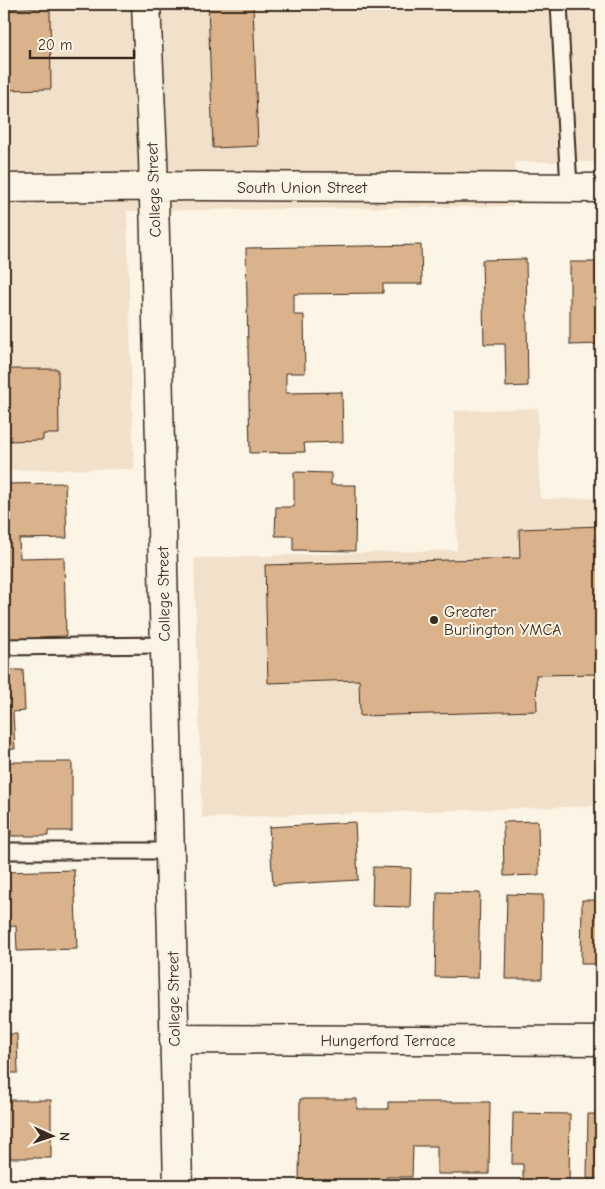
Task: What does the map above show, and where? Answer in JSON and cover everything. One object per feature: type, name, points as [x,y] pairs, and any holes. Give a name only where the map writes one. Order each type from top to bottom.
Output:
[{"type":"street","name":"College Street","points":[[146,4],[154,187],[178,1185]]},
{"type":"street","name":"South Union Street","points":[[4,188],[601,188]]},
{"type":"street","name":"Hungerford Terrace","points":[[174,1039],[601,1041]]},
{"type":"lane","points":[[559,4],[569,188]]},
{"type":"lane","points":[[4,647],[164,646]]},
{"type":"lane","points":[[4,851],[169,851]]},
{"type":"shaded area","points":[[4,4],[601,4],[601,162],[515,162],[513,206],[127,211],[134,469],[4,470]]},
{"type":"shaded area","points":[[538,408],[540,499],[601,498],[601,806],[202,818],[194,558],[457,550],[454,411]]},
{"type":"building","points":[[208,4],[253,4],[258,146],[213,148]]},
{"type":"building","points":[[50,7],[51,89],[4,90],[4,9]]},
{"type":"building","points":[[421,245],[422,284],[383,284],[383,293],[294,294],[294,315],[304,315],[305,373],[286,373],[286,393],[342,392],[343,442],[304,443],[305,452],[250,453],[246,248]]},
{"type":"building","points":[[526,259],[528,386],[506,387],[505,344],[484,344],[482,260]]},
{"type":"building","points":[[570,262],[601,262],[601,344],[570,345]]},
{"type":"building","points":[[4,369],[58,369],[59,434],[43,434],[43,440],[7,441]]},
{"type":"building","points":[[294,472],[331,473],[331,485],[356,485],[355,551],[293,550],[293,536],[275,536],[276,507],[294,507]]},
{"type":"building","points":[[65,483],[67,538],[19,539],[20,558],[64,557],[66,636],[39,637],[40,646],[8,646],[8,638],[4,638],[4,484]]},
{"type":"building","name":"Greater Burlington YMCA","points":[[601,526],[601,674],[536,675],[537,711],[360,716],[359,680],[268,683],[265,565],[520,558],[519,529]]},
{"type":"building","points":[[4,670],[23,670],[25,711],[13,712],[15,749],[4,750]]},
{"type":"building","points":[[4,762],[72,762],[72,831],[48,831],[48,836],[11,836],[11,819],[4,819]]},
{"type":"building","points":[[538,821],[539,875],[504,876],[503,822]]},
{"type":"building","points":[[355,822],[358,880],[273,885],[269,827]]},
{"type":"building","points":[[373,867],[411,868],[410,907],[372,906]]},
{"type":"building","points":[[74,870],[77,949],[17,951],[16,926],[4,927],[4,872]]},
{"type":"building","points":[[437,892],[480,893],[478,978],[435,977]]},
{"type":"building","points":[[507,894],[543,895],[542,979],[505,979]]},
{"type":"building","points":[[582,900],[601,900],[601,964],[581,964]]},
{"type":"building","points":[[4,1034],[17,1034],[18,1073],[4,1073]]},
{"type":"building","points":[[300,1099],[357,1099],[357,1109],[388,1109],[388,1102],[490,1102],[489,1174],[437,1174],[437,1146],[413,1146],[412,1177],[386,1177],[386,1185],[299,1185]]},
{"type":"building","points":[[4,1100],[51,1100],[51,1158],[4,1158]]},
{"type":"building","points":[[513,1113],[570,1114],[569,1184],[523,1184],[523,1164],[512,1164]]},
{"type":"building","points":[[588,1114],[601,1114],[601,1179],[587,1179]]},
{"type":"place","name":"Greater Burlington YMCA","points":[[434,620]]}]
